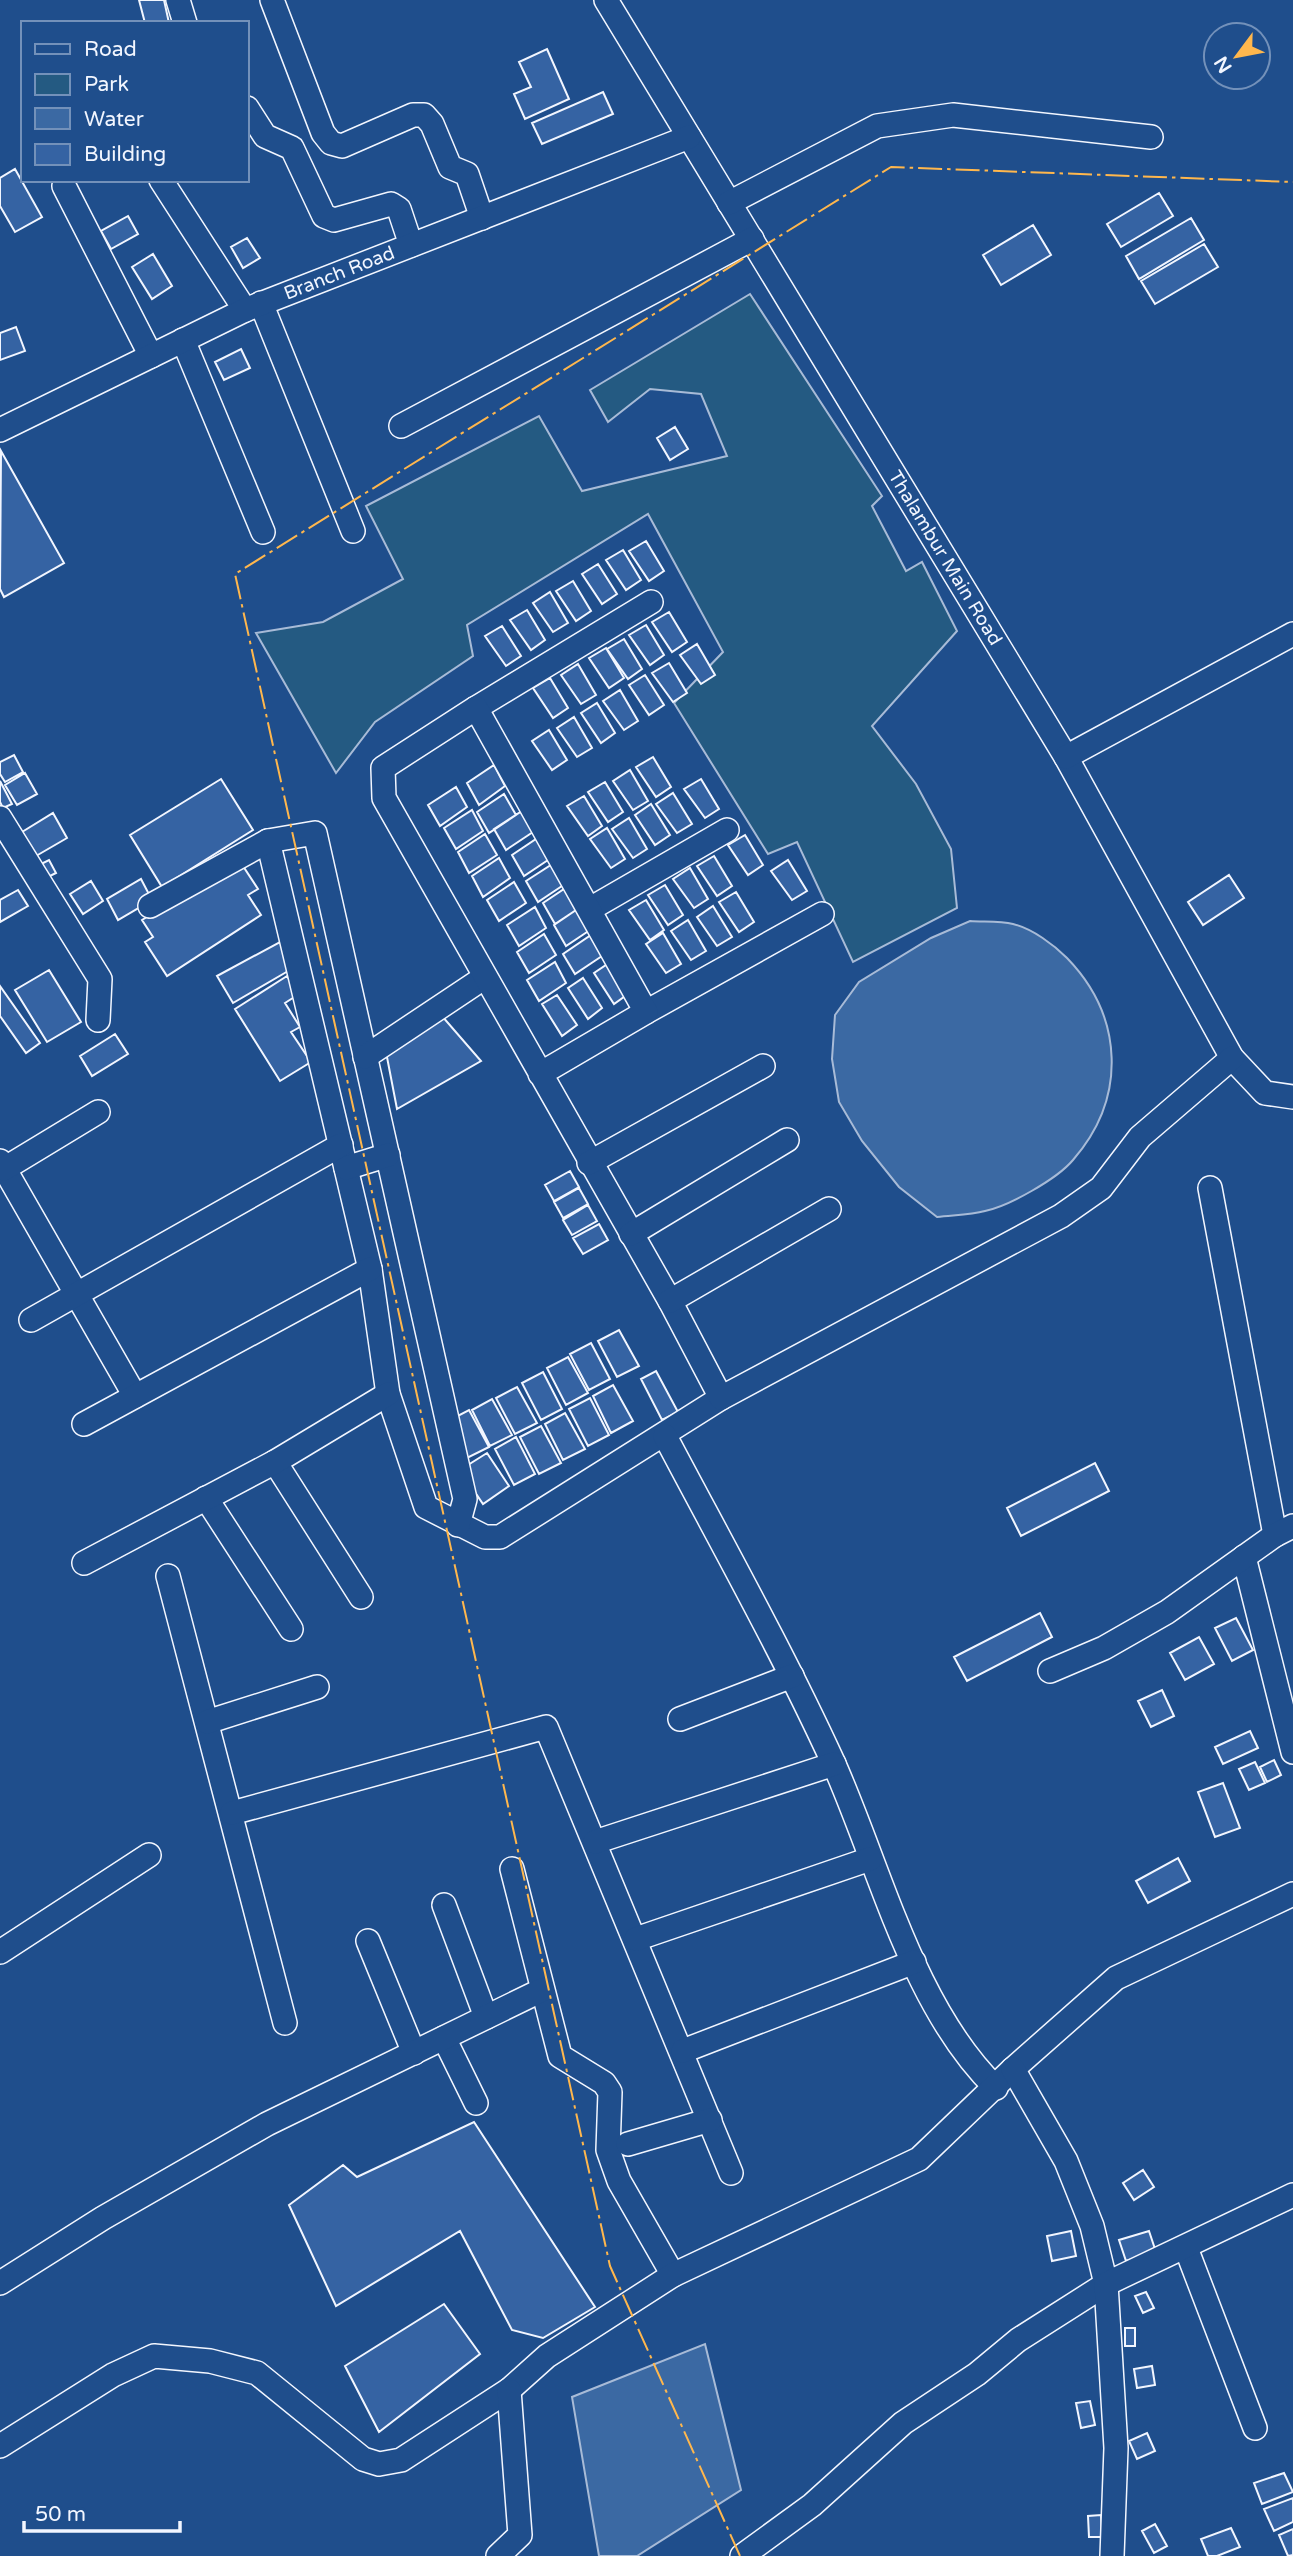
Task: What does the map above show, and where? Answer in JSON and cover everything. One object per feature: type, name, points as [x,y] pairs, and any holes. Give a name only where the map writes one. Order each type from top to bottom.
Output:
[{"type":"street","points":[[178,0],[184,21]]},
{"type":"street","points":[[272,0],[323,133],[331,143],[342,146],[413,115],[424,115],[432,124],[450,167],[467,174],[482,218]]},
{"type":"street","name":"Thalambur Main Road","points":[[606,0],[1066,757],[1232,1058],[1265,1093],[1293,1097]]},
{"type":"street","points":[[248,110],[265,136],[292,148],[324,216],[334,220],[391,204],[399,209],[411,245]]},
{"type":"street","points":[[729,203],[877,126],[953,115],[1151,137]]},
{"type":"street","points":[[292,148],[323,133]]},
{"type":"street","name":"Branch Road","points":[[0,430],[253,306],[690,137]]},
{"type":"street","points":[[162,182],[253,306],[353,531]]},
{"type":"street","points":[[64,186],[151,356]]},
{"type":"street","points":[[401,426],[751,239]]},
{"type":"street","points":[[183,340],[263,532]]},
{"type":"street","points":[[651,602],[383,768],[381,785],[386,806],[670,1301],[721,1398]]},
{"type":"street","points":[[1066,757],[1293,634]]},
{"type":"street","points":[[476,708],[646,1012]]},
{"type":"street","points":[[0,818],[100,979],[98,1020]]},
{"type":"street","points":[[590,909],[727,830]]},
{"type":"street","points":[[150,906],[268,841],[315,833],[464,1499],[458,1525]]},
{"type":"street","points":[[268,841],[370,1269],[388,1394],[426,1507],[485,1537],[500,1537],[665,1436],[721,1398],[1060,1216],[1101,1188],[1140,1137],[1232,1058]]},
{"type":"street","points":[[540,1074],[822,914]]},
{"type":"street","points":[[365,1057],[485,977]]},
{"type":"street","points":[[589,1163],[763,1066]]},
{"type":"street","points":[[98,1112],[4,1175],[135,1396]]},
{"type":"street","points":[[631,1234],[787,1140]]},
{"type":"street","points":[[31,1320],[341,1145]]},
{"type":"street","points":[[346,1168],[388,1155]]},
{"type":"street","points":[[1050,1671],[1104,1648],[1167,1612],[1284,1530],[1210,1188]]},
{"type":"street","points":[[670,1301],[829,1209]]},
{"type":"street","points":[[84,1424],[370,1269]]},
{"type":"street","points":[[84,1563],[275,1462],[388,1394]]},
{"type":"street","points":[[665,1436],[792,1676],[834,1764],[870,1859],[914,1962],[955,2038],[978,2070],[996,2088]]},
{"type":"street","points":[[275,1462],[361,1597]]},
{"type":"street","points":[[206,1498],[290,1629]]},
{"type":"street","points":[[1244,1557],[1293,1752]]},
{"type":"street","points":[[167,1576],[232,1813],[285,2023]]},
{"type":"street","points":[[680,1719],[792,1676]]},
{"type":"street","points":[[207,1723],[317,1687]]},
{"type":"street","points":[[232,1813],[546,1727],[731,2173]]},
{"type":"street","points":[[595,1842],[834,1764]]},
{"type":"street","points":[[0,1952],[149,1855]]},
{"type":"street","points":[[636,1939],[870,1859]]},
{"type":"street","points":[[512,1869],[560,2056],[604,2083],[610,2092],[608,2150],[619,2181],[673,2275]]},
{"type":"street","points":[[0,2446],[113,2375],[154,2356],[210,2361],[257,2373],[363,2459],[379,2464],[401,2460],[509,2390],[547,2356],[673,2275],[919,2159],[1013,2069],[1116,1978],[1293,1894]]},
{"type":"street","points":[[444,1905],[486,2017]]},
{"type":"street","points":[[368,1941],[414,2053]]},
{"type":"street","points":[[683,2052],[914,1962]]},
{"type":"street","points":[[0,2283],[103,2218],[267,2124],[542,1990]]},
{"type":"street","points":[[444,2038],[476,2103]]},
{"type":"street","points":[[1013,2069],[1066,2161],[1092,2226],[1106,2284],[1116,2448],[1112,2556]]},
{"type":"street","points":[[628,2144],[710,2120]]},
{"type":"street","points":[[742,2556],[812,2505],[903,2423],[976,2374],[1018,2340],[1106,2284],[1293,2195]]},
{"type":"street","points":[[1186,2248],[1255,2428]]},
{"type":"street","points":[[498,2556],[520,2535],[509,2390]]},
{"type":"green space","points":[[750,294],[882,496],[872,506],[906,571],[922,562],[957,631],[872,726],[916,784],[951,849],[957,908],[853,962],[797,842],[768,854],[674,703],[723,652],[648,514],[467,625],[473,656],[375,722],[336,773],[256,633],[323,622],[403,579],[366,506],[539,416],[582,491],[727,456],[701,394],[650,389],[608,422],[590,390]]},
{"type":"water","points":[[970,921],[1003,922],[1021,926],[1043,938],[1067,958],[1086,981],[1100,1006],[1108,1031],[1112,1058],[1110,1084],[1103,1111],[1091,1136],[1073,1160],[1056,1175],[1007,1204],[973,1213],[937,1217],[899,1187],[862,1141],[839,1102],[832,1059],[835,1015],[859,982],[931,938]]},
{"type":"water","points":[[705,2344],[741,2490],[637,2556],[599,2556],[572,2397]]},
{"type":"building","points":[[139,0],[164,0],[169,21],[144,21]]},
{"type":"building","points":[[547,49],[569,99],[525,119],[514,94],[531,87],[519,62]]},
{"type":"building","points":[[603,92],[613,114],[542,144],[532,123]]},
{"type":"building","points":[[15,169],[42,217],[15,232],[0,206],[0,178]]},
{"type":"building","points":[[1159,193],[1173,216],[1121,247],[1107,224]]},
{"type":"building","points":[[128,216],[138,234],[111,249],[101,231]]},
{"type":"building","points":[[1191,218],[1204,240],[1139,279],[1126,256]]},
{"type":"building","points":[[1033,225],[1051,255],[1001,285],[983,255]]},
{"type":"building","points":[[247,238],[260,258],[243,268],[231,247]]},
{"type":"building","points":[[1204,244],[1218,267],[1155,304],[1141,281]]},
{"type":"building","points":[[153,254],[172,286],[152,299],[132,267]]},
{"type":"building","points":[[16,327],[25,351],[0,360],[0,333]]},
{"type":"building","points":[[241,349],[250,368],[224,380],[215,362]]},
{"type":"building","points":[[675,427],[688,449],[670,460],[657,438]]},
{"type":"building","points":[[1,451],[64,563],[4,597],[0,589]]},
{"type":"building","points":[[646,541],[664,571],[649,581],[629,551]]},
{"type":"building","points":[[623,550],[641,580],[626,590],[606,560]]},
{"type":"building","points":[[598,564],[617,594],[602,604],[582,574]]},
{"type":"building","points":[[573,581],[591,611],[576,621],[556,591]]},
{"type":"building","points":[[550,592],[568,623],[553,632],[533,603]]},
{"type":"building","points":[[527,610],[545,640],[531,650],[510,620]]},
{"type":"building","points":[[669,612],[687,642],[672,652],[652,622]]},
{"type":"building","points":[[646,625],[664,655],[650,665],[629,635]]},
{"type":"building","points":[[502,626],[521,656],[506,666],[485,636]]},
{"type":"building","points":[[624,639],[642,669],[628,679],[607,649]]},
{"type":"building","points":[[697,644],[715,675],[701,684],[680,655]]},
{"type":"building","points":[[606,648],[624,678],[609,688],[589,658]]},
{"type":"building","points":[[669,663],[687,693],[673,702],[652,673]]},
{"type":"building","points":[[578,664],[596,695],[581,704],[561,675]]},
{"type":"building","points":[[645,675],[664,705],[649,715],[629,685]]},
{"type":"building","points":[[550,678],[568,708],[553,718],[533,688]]},
{"type":"building","points":[[620,690],[638,721],[624,730],[603,701]]},
{"type":"building","points":[[597,703],[615,733],[601,743],[581,713]]},
{"type":"building","points":[[574,717],[592,748],[577,757],[557,728]]},
{"type":"building","points":[[549,730],[567,760],[552,770],[532,741]]},
{"type":"building","points":[[14,755],[23,772],[5,782],[0,774],[0,762]]},
{"type":"building","points":[[653,757],[671,787],[656,797],[636,767]]},
{"type":"building","points":[[494,765],[505,786],[479,805],[467,783]]},
{"type":"building","points":[[630,770],[648,801],[633,810],[613,781]]},
{"type":"building","points":[[25,773],[37,794],[17,805],[5,785]]},
{"type":"building","points":[[221,779],[253,830],[162,887],[130,835]]},
{"type":"building","points":[[701,779],[719,809],[705,818],[684,789]]},
{"type":"building","points":[[0,781],[12,804],[3,808],[0,802]]},
{"type":"building","points":[[605,782],[623,812],[608,822],[588,792]]},
{"type":"building","points":[[456,787],[467,807],[440,826],[428,805]]},
{"type":"building","points":[[673,793],[692,824],[677,833],[656,804]]},
{"type":"building","points":[[504,794],[516,815],[489,833],[477,812]]},
{"type":"building","points":[[584,796],[602,826],[588,836],[567,806]]},
{"type":"building","points":[[651,804],[670,835],[655,845],[635,815]]},
{"type":"building","points":[[472,810],[483,831],[456,849],[444,828]]},
{"type":"building","points":[[522,811],[533,832],[506,850],[494,829]]},
{"type":"building","points":[[53,813],[67,838],[36,856],[22,832]]},
{"type":"building","points":[[629,818],[647,849],[633,858],[612,829]]},
{"type":"building","points":[[607,828],[625,859],[611,868],[590,839]]},
{"type":"building","points":[[485,834],[497,855],[469,873],[458,852]]},
{"type":"building","points":[[745,835],[763,865],[748,875],[728,845]]},
{"type":"building","points":[[539,837],[551,858],[524,876],[512,855]]},
{"type":"building","points":[[714,856],[732,886],[717,896],[697,866]]},
{"type":"building","points":[[499,858],[510,878],[483,897],[472,876]]},
{"type":"building","points":[[49,860],[56,873],[44,879],[37,866]]},
{"type":"building","points":[[239,860],[258,889],[248,895],[261,915],[167,976],[145,942],[153,937],[142,920]]},
{"type":"building","points":[[788,860],[807,891],[792,900],[771,871]]},
{"type":"building","points":[[554,863],[565,884],[538,902],[526,881]]},
{"type":"building","points":[[690,868],[708,899],[694,908],[673,879]]},
{"type":"building","points":[[1229,875],[1244,898],[1203,925],[1188,902]]},
{"type":"building","points":[[141,879],[152,900],[118,920],[107,899]]},
{"type":"building","points":[[91,881],[103,901],[83,914],[70,894]]},
{"type":"building","points":[[514,882],[526,903],[499,921],[487,900]]},
{"type":"building","points":[[570,885],[582,906],[555,924],[543,903]]},
{"type":"building","points":[[665,885],[683,915],[668,925],[648,895]]},
{"type":"building","points":[[18,890],[28,906],[0,922],[0,900]]},
{"type":"building","points":[[736,892],[754,922],[739,932],[719,902]]},
{"type":"building","points":[[646,900],[664,930],[650,940],[629,910]]},
{"type":"building","points":[[582,906],[593,928],[566,946],[554,925]]},
{"type":"building","points":[[713,906],[732,937],[717,946],[697,917]]},
{"type":"building","points":[[535,907],[546,928],[519,946],[507,925]]},
{"type":"building","points":[[688,920],[706,951],[691,960],[671,931]]},
{"type":"building","points":[[663,933],[681,964],[666,973],[646,944]]},
{"type":"building","points":[[544,934],[556,955],[529,973],[517,952]]},
{"type":"building","points":[[591,935],[602,956],[575,974],[563,954]]},
{"type":"building","points":[[280,942],[295,967],[233,1003],[217,976]]},
{"type":"building","points":[[555,962],[566,983],[539,1001],[527,980]]},
{"type":"building","points":[[609,963],[628,994],[614,1004],[594,973]]},
{"type":"building","points":[[49,970],[81,1022],[47,1042],[15,990]]},
{"type":"building","points":[[287,976],[299,994],[285,1003],[300,1027],[291,1032],[311,1062],[280,1081],[235,1009]]},
{"type":"building","points":[[583,978],[602,1008],[588,1019],[568,988]]},
{"type":"building","points":[[0,986],[40,1043],[26,1053],[0,1016]]},
{"type":"building","points":[[557,995],[577,1025],[562,1036],[542,1004]]},
{"type":"building","points":[[442,1016],[481,1061],[397,1109],[386,1052]]},
{"type":"building","points":[[115,1034],[128,1054],[92,1076],[80,1056]]},
{"type":"building","points":[[570,1171],[579,1187],[554,1201],[545,1185]]},
{"type":"building","points":[[579,1188],[588,1204],[563,1218],[554,1202]]},
{"type":"building","points":[[588,1205],[597,1221],[572,1235],[563,1220]]},
{"type":"building","points":[[599,1224],[608,1240],[583,1254],[573,1238]]},
{"type":"building","points":[[619,1330],[639,1366],[617,1377],[598,1341]]},
{"type":"building","points":[[591,1343],[610,1379],[589,1390],[570,1354]]},
{"type":"building","points":[[568,1357],[588,1393],[566,1405],[547,1368]]},
{"type":"building","points":[[656,1371],[678,1412],[662,1420],[641,1379]]},
{"type":"building","points":[[543,1372],[562,1409],[541,1420],[522,1383]]},
{"type":"building","points":[[613,1385],[633,1421],[611,1433],[593,1396]]},
{"type":"building","points":[[517,1387],[537,1423],[515,1434],[496,1398]]},
{"type":"building","points":[[590,1398],[609,1435],[588,1446],[569,1409]]},
{"type":"building","points":[[492,1399],[512,1435],[490,1446],[472,1410]]},
{"type":"building","points":[[469,1410],[489,1447],[467,1458],[448,1421]]},
{"type":"building","points":[[565,1413],[585,1449],[563,1460],[545,1424]]},
{"type":"building","points":[[541,1426],[561,1463],[539,1474],[520,1437]]},
{"type":"building","points":[[516,1437],[535,1474],[514,1485],[495,1449]]},
{"type":"building","points":[[487,1453],[509,1486],[483,1504],[460,1470]]},
{"type":"building","points":[[1095,1463],[1109,1491],[1021,1536],[1007,1508]]},
{"type":"building","points":[[1040,1613],[1052,1637],[967,1681],[954,1657]]},
{"type":"building","points":[[1236,1618],[1253,1650],[1232,1661],[1215,1628]]},
{"type":"building","points":[[1199,1637],[1214,1664],[1185,1680],[1170,1653]]},
{"type":"building","points":[[1162,1690],[1174,1716],[1151,1727],[1138,1701]]},
{"type":"building","points":[[1250,1731],[1258,1748],[1223,1764],[1215,1747]]},
{"type":"building","points":[[1274,1760],[1281,1775],[1267,1782],[1260,1767]]},
{"type":"building","points":[[1255,1762],[1265,1783],[1249,1790],[1239,1769]]},
{"type":"building","points":[[1223,1783],[1240,1828],[1215,1837],[1198,1792]]},
{"type":"building","points":[[1178,1858],[1190,1881],[1148,1903],[1136,1881]]},
{"type":"building","points":[[474,2122],[595,2307],[543,2338],[512,2330],[460,2231],[336,2306],[289,2205],[343,2165],[357,2177]]},
{"type":"building","points":[[1143,2170],[1154,2187],[1134,2200],[1123,2183]]},
{"type":"building","points":[[1071,2231],[1076,2256],[1052,2261],[1047,2236]]},
{"type":"building","points":[[1149,2231],[1156,2252],[1126,2261],[1119,2240]]},
{"type":"building","points":[[1146,2292],[1154,2308],[1143,2313],[1135,2296]]},
{"type":"building","points":[[444,2304],[480,2354],[379,2432],[345,2366]]},
{"type":"building","points":[[1125,2328],[1135,2328],[1135,2346],[1125,2346]]},
{"type":"building","points":[[1152,2366],[1155,2385],[1137,2388],[1134,2369]]},
{"type":"building","points":[[1090,2401],[1095,2425],[1081,2428],[1076,2403]]},
{"type":"building","points":[[1147,2433],[1155,2451],[1137,2459],[1129,2441]]},
{"type":"building","points":[[1284,2473],[1293,2492],[1262,2504],[1254,2483]]},
{"type":"building","points":[[1293,2498],[1293,2522],[1274,2531],[1264,2509]]},
{"type":"building","points":[[1101,2515],[1102,2537],[1089,2537],[1088,2516]]},
{"type":"building","points":[[1155,2524],[1167,2546],[1154,2553],[1142,2531]]},
{"type":"building","points":[[1231,2528],[1240,2547],[1217,2556],[1208,2556],[1201,2539]]},
{"type":"building","points":[[1293,2529],[1293,2555],[1288,2556],[1279,2535]]},
{"type":"power","points":[[740,2556],[610,2266],[235,574],[891,167],[1293,182]]}]
